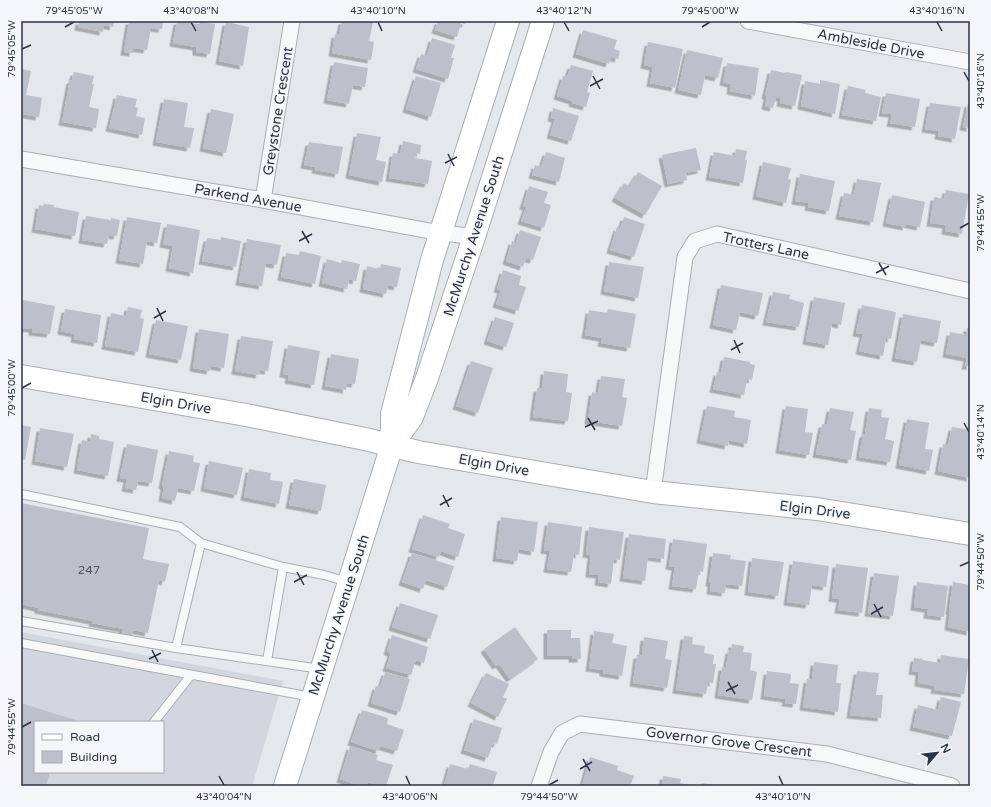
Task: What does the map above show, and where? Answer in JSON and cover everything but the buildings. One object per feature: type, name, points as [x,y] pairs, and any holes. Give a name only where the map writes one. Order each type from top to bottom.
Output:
[{"type":"street","name":"Greystone Crescent","points":[[263,200],[292,21]]},
{"type":"street","name":"McMurchy Avenue South","points":[[285,786],[392,445],[392,414],[432,260],[508,21]]},
{"type":"street","name":"McMurchy Avenue South","points":[[392,445],[412,417],[426,378],[474,237],[543,21]]},
{"type":"street","name":"Ambleside Drive","points":[[748,21],[970,62]]},
{"type":"street","name":"Parkend Avenue","points":[[21,160],[474,237]]},
{"type":"street","name":"Trotters Lane","points":[[653,492],[685,257],[695,241],[717,234],[970,291]]},
{"type":"street","name":"Elgin Drive","points":[[21,376],[246,415],[392,445],[418,452],[653,492],[817,509],[970,534]]},
{"type":"street","name":"Governor Grove Crescent","points":[[539,786],[551,752],[562,733],[580,724],[828,754],[952,786]]},
{"type":"lane","points":[[21,494],[180,527],[201,542],[283,567],[349,583]]},
{"type":"lane","points":[[176,648],[201,542]]},
{"type":"lane","points":[[267,661],[283,567]]},
{"type":"lane","points":[[21,621],[176,648],[322,669]]},
{"type":"lane","points":[[21,643],[313,698]]},
{"type":"lane","points":[[155,721],[191,675]]},
{"type":"shaded area","points":[[21,632],[283,681],[252,786],[21,786]]}]
